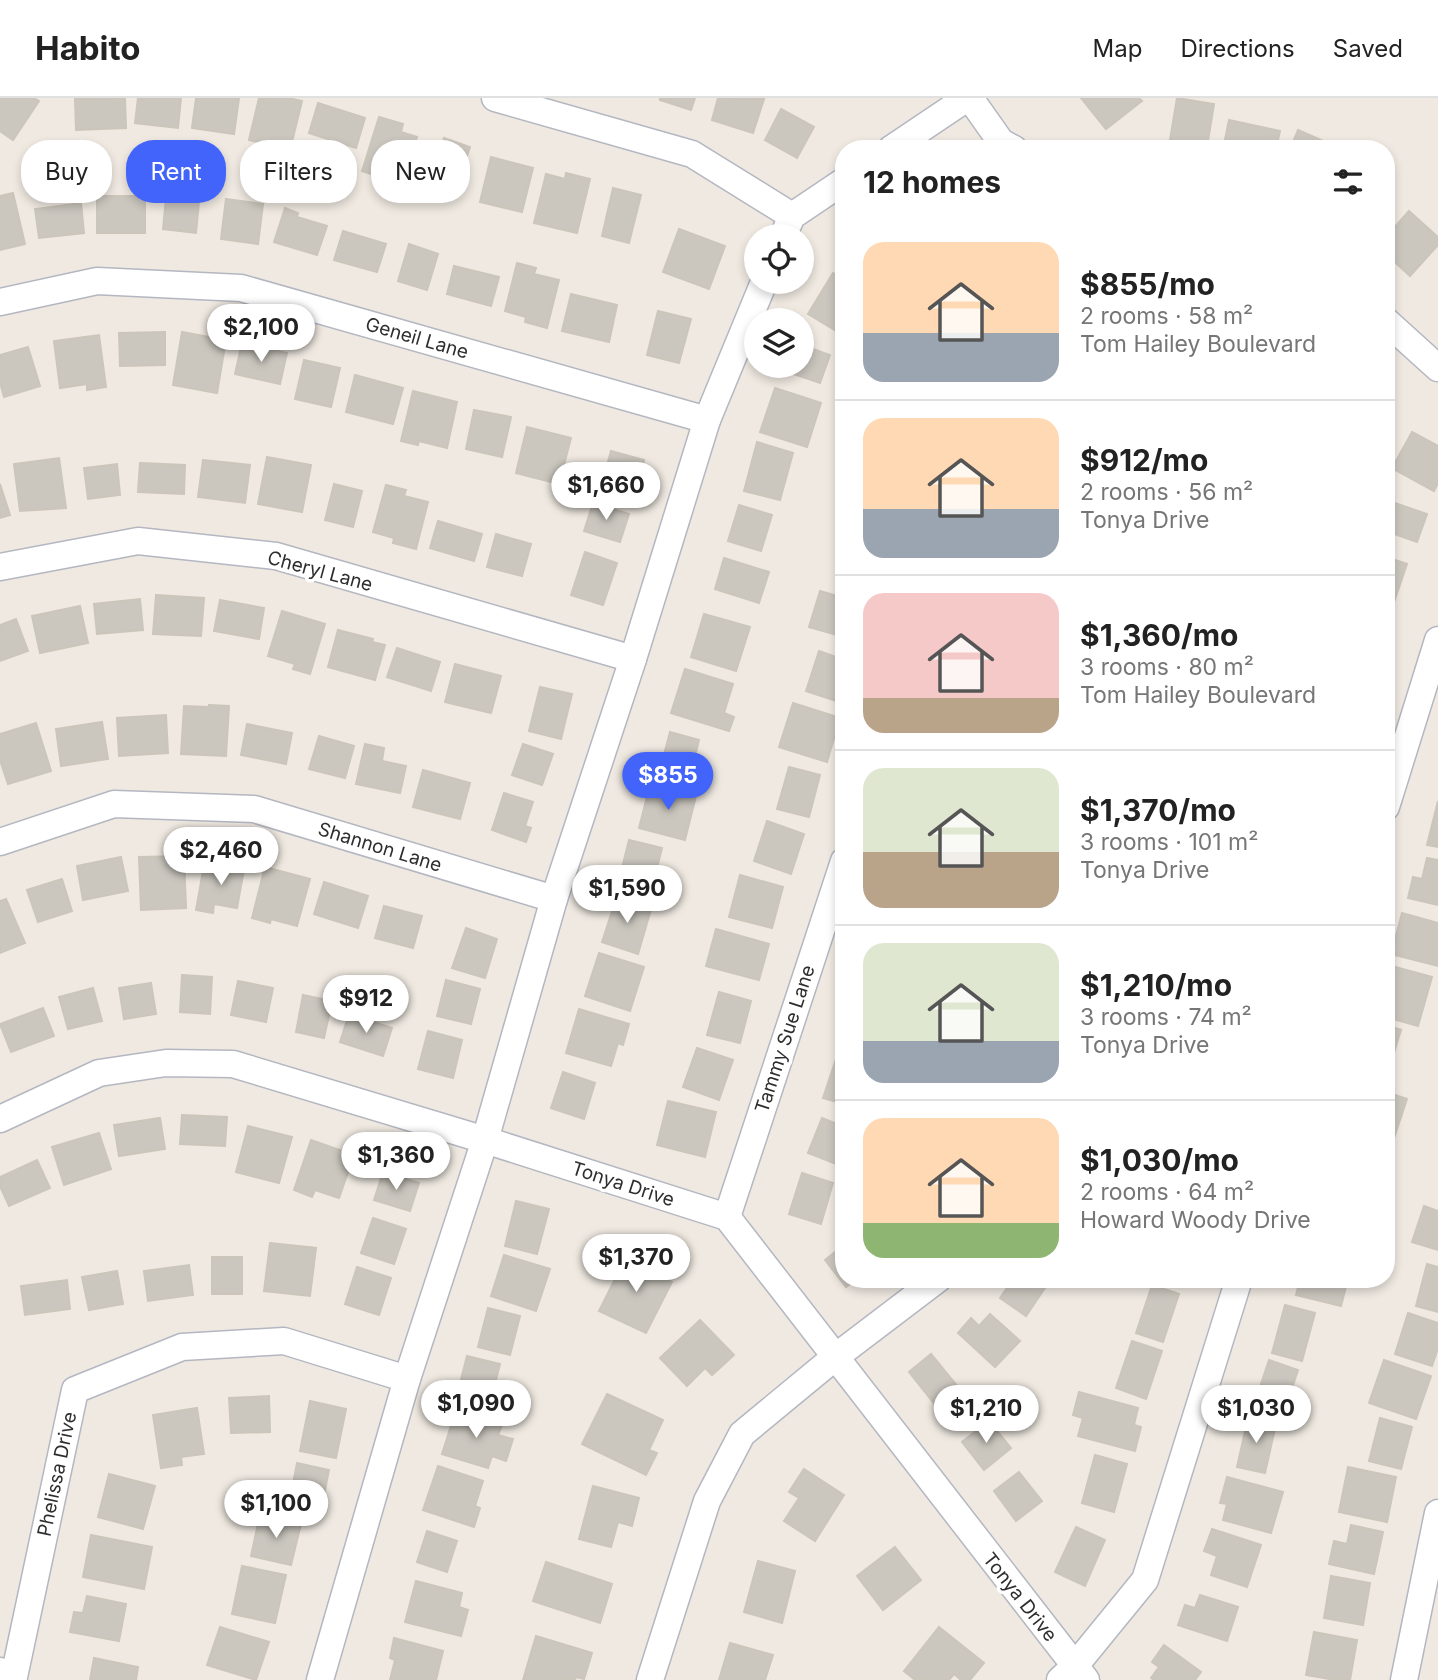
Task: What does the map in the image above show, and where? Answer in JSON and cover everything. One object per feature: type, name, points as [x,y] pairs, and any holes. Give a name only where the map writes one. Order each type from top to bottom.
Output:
[{"type":"street","points":[[495,98],[692,154],[784,224]]},
{"type":"street","points":[[905,140],[968,98],[1000,140]]},
{"type":"street","points":[[790,224],[835,188]]},
{"type":"street","name":"Geneil Lane","points":[[0,302],[97,281],[241,288],[706,420]]},
{"type":"street","points":[[320,1680],[407,1379],[485,1140],[554,899],[706,420],[759,294]]},
{"type":"street","points":[[1395,329],[1438,368]]},
{"type":"street","name":"Cheryl Lane","points":[[0,567],[138,541],[276,556],[632,659]]},
{"type":"street","points":[[1395,778],[1438,640]]},
{"type":"street","name":"Shannon Lane","points":[[0,842],[114,804],[254,809],[554,899]]},
{"type":"street","name":"Tammy Sue Lane","points":[[727,1217],[835,888]]},
{"type":"street","name":"Tonya Drive","points":[[0,1119],[99,1073],[166,1063],[233,1065],[485,1140],[727,1217],[1073,1676]]},
{"type":"street","points":[[650,1680],[707,1501],[742,1434],[834,1358],[926,1288]]},
{"type":"street","points":[[1073,1676],[1145,1580],[1236,1288]]},
{"type":"street","name":"Phelissa Drive","points":[[0,1671],[14,1677],[75,1390],[182,1347],[284,1341],[407,1379]]},
{"type":"street","points":[[1404,1680],[1438,1513]]},
{"type":"building","points":[[0,98],[34,98],[39,101],[13,140],[0,131]]},
{"type":"building","points":[[125,98],[126,128],[76,130],[75,99]]},
{"type":"building","points":[[138,98],[181,98],[178,128],[135,123]]},
{"type":"building","points":[[196,98],[239,98],[234,134],[192,128]]},
{"type":"building","points":[[259,98],[302,101],[292,140],[249,140]]},
{"type":"building","points":[[660,98],[695,98],[691,110]]},
{"type":"building","points":[[718,98],[764,99],[753,133],[712,120]]},
{"type":"building","points":[[1081,98],[1139,98],[1142,101],[1106,129]]},
{"type":"building","points":[[1177,98],[1214,104],[1208,140],[1170,140]]},
{"type":"building","points":[[318,103],[365,118],[357,145],[357,140],[331,140],[309,133]]},
{"type":"building","points":[[781,109],[814,127],[797,158],[765,140]]},
{"type":"building","points":[[379,117],[403,124],[401,132],[417,137],[416,140],[372,140]]},
{"type":"building","points":[[1229,120],[1280,131],[1278,140],[1225,140]]},
{"type":"building","points":[[1298,130],[1321,140],[1294,140]]},
{"type":"building","points":[[371,142],[371,174],[362,171]]},
{"type":"building","points":[[491,157],[533,168],[522,212],[480,202]]},
{"type":"building","points":[[566,173],[590,179],[577,233],[534,223],[546,174],[565,179]]},
{"type":"building","points":[[613,188],[641,195],[629,243],[602,236]]},
{"type":"building","points":[[13,193],[25,244],[0,250],[0,196]]},
{"type":"building","points":[[112,196],[126,196],[126,203],[145,203],[145,233],[97,233],[97,203],[112,203]]},
{"type":"building","points":[[226,199],[263,204],[258,244],[221,239]]},
{"type":"building","points":[[81,203],[84,233],[39,238],[35,209]]},
{"type":"building","points":[[166,203],[199,203],[196,233],[163,229]]},
{"type":"building","points":[[285,208],[298,213],[297,217],[327,226],[317,255],[274,242]]},
{"type":"building","points":[[1409,211],[1438,237],[1438,245],[1410,276],[1395,262],[1395,227]]},
{"type":"building","points":[[679,229],[725,246],[709,289],[663,272]]},
{"type":"building","points":[[343,231],[386,244],[377,272],[334,260]]},
{"type":"building","points":[[409,244],[438,254],[427,290],[398,281]]},
{"type":"building","points":[[517,263],[536,268],[534,274],[559,280],[547,328],[525,322],[526,317],[505,311]]},
{"type":"building","points":[[454,266],[499,277],[491,306],[447,294]]},
{"type":"building","points":[[833,273],[835,274],[835,330],[814,318],[814,308],[812,308]]},
{"type":"building","points":[[571,294],[617,305],[609,342],[562,331]]},
{"type":"building","points":[[658,311],[691,319],[679,363],[647,355]]},
{"type":"building","points":[[165,332],[165,365],[120,366],[119,333]]},
{"type":"building","points":[[182,332],[226,340],[217,393],[173,385]]},
{"type":"building","points":[[99,335],[106,387],[87,390],[87,384],[60,388],[54,341]]},
{"type":"building","points":[[242,343],[287,353],[280,384],[235,374]]},
{"type":"building","points":[[28,347],[40,386],[4,397],[0,382],[0,355]]},
{"type":"building","points":[[814,349],[830,355],[820,383],[805,378],[814,378]]},
{"type":"building","points":[[304,360],[340,368],[331,407],[295,399]]},
{"type":"building","points":[[355,375],[403,388],[393,424],[346,412]]},
{"type":"building","points":[[775,388],[821,403],[807,447],[760,432]]},
{"type":"building","points":[[413,391],[457,402],[447,448],[419,441],[418,445],[401,441]]},
{"type":"building","points":[[474,410],[511,417],[502,457],[466,449]]},
{"type":"building","points":[[527,427],[571,438],[559,484],[516,473]]},
{"type":"building","points":[[1412,432],[1438,446],[1438,483],[1434,491],[1395,470],[1395,463]]},
{"type":"building","points":[[757,442],[793,453],[780,500],[744,491]]},
{"type":"building","points":[[611,451],[644,460],[635,496],[601,488]]},
{"type":"building","points":[[267,457],[311,465],[302,512],[258,504]]},
{"type":"building","points":[[59,458],[66,508],[20,511],[14,464]]},
{"type":"building","points":[[203,460],[250,465],[245,503],[198,497]]},
{"type":"building","points":[[140,463],[185,465],[184,494],[138,492]]},
{"type":"building","points":[[117,464],[120,495],[88,499],[84,468]]},
{"type":"building","points":[[0,484],[10,515],[0,518]]},
{"type":"building","points":[[334,484],[362,491],[353,527],[325,520]]},
{"type":"building","points":[[386,485],[406,490],[404,496],[428,502],[416,549],[393,543],[394,538],[373,532]]},
{"type":"building","points":[[593,503],[629,514],[620,542],[584,531]]},
{"type":"building","points":[[1395,503],[1427,514],[1417,542],[1395,534]]},
{"type":"building","points":[[739,505],[772,515],[761,551],[728,541]]},
{"type":"building","points":[[438,521],[482,534],[474,561],[430,548]]},
{"type":"building","points":[[496,534],[531,544],[522,576],[487,567]]},
{"type":"building","points":[[585,552],[617,563],[603,605],[571,595]]},
{"type":"building","points":[[724,558],[769,572],[759,603],[715,589]]},
{"type":"building","points":[[1395,560],[1407,564],[1395,599]]},
{"type":"building","points":[[820,591],[835,595],[835,634],[809,627]]},
{"type":"building","points":[[156,595],[204,598],[201,636],[153,634]]},
{"type":"building","points":[[140,599],[143,630],[97,634],[94,604]]},
{"type":"building","points":[[220,600],[264,608],[259,639],[214,631]]},
{"type":"building","points":[[80,606],[88,643],[40,653],[32,616]]},
{"type":"building","points":[[282,611],[325,624],[310,674],[293,669],[295,664],[268,656]]},
{"type":"building","points":[[704,614],[750,627],[736,671],[691,657]]},
{"type":"building","points":[[16,619],[28,651],[0,661],[0,625]]},
{"type":"building","points":[[338,630],[385,645],[375,680],[328,667]]},
{"type":"building","points":[[397,648],[440,662],[431,691],[387,677]]},
{"type":"building","points":[[819,651],[835,657],[835,701],[806,691]]},
{"type":"building","points":[[455,664],[501,676],[491,713],[445,702]]},
{"type":"building","points":[[685,669],[733,684],[724,713],[734,717],[729,731],[671,713]]},
{"type":"building","points":[[540,687],[572,694],[561,739],[529,731]]},
{"type":"building","points":[[793,703],[835,716],[835,735],[827,762],[779,747]]},
{"type":"building","points":[[184,706],[229,706],[226,756],[181,754]]},
{"type":"building","points":[[166,715],[168,753],[119,756],[117,718]]},
{"type":"building","points":[[102,722],[108,759],[61,766],[56,729]]},
{"type":"building","points":[[36,723],[51,771],[8,784],[0,760],[0,734]]},
{"type":"building","points":[[247,724],[292,733],[286,764],[241,755]]},
{"type":"building","points":[[670,732],[699,740],[690,777],[660,770]]},
{"type":"building","points":[[319,736],[354,746],[345,778],[309,769]]},
{"type":"building","points":[[365,744],[384,748],[382,761],[406,766],[400,793],[356,784]]},
{"type":"building","points":[[523,744],[553,754],[542,785],[512,775]]},
{"type":"building","points":[[789,767],[820,775],[809,817],[777,809]]},
{"type":"building","points":[[423,770],[470,783],[460,819],[413,807]]},
{"type":"building","points":[[650,785],[696,796],[685,840],[639,828]]},
{"type":"building","points":[[504,793],[533,802],[525,826],[531,828],[526,842],[492,830]]},
{"type":"building","points":[[1438,801],[1438,847],[1427,845]]},
{"type":"building","points":[[767,821],[804,834],[791,874],[754,861]]},
{"type":"building","points":[[629,840],[662,848],[651,892],[618,884]]},
{"type":"building","points":[[184,856],[186,908],[141,910],[139,857]]},
{"type":"building","points":[[121,857],[128,891],[83,900],[77,866]]},
{"type":"building","points":[[1427,858],[1438,860],[1438,905],[1408,898],[1413,877],[1422,879]]},
{"type":"building","points":[[220,859],[245,864],[237,908],[214,904],[213,913],[196,910],[203,871],[218,874]]},
{"type":"building","points":[[265,867],[310,879],[297,926],[271,919],[270,923],[252,918]]},
{"type":"building","points":[[740,875],[783,887],[772,928],[729,917]]},
{"type":"building","points":[[62,879],[72,911],[38,922],[27,890]]},
{"type":"building","points":[[324,882],[368,896],[358,928],[314,914]]},
{"type":"building","points":[[617,896],[652,906],[638,954],[602,942]]},
{"type":"building","points":[[6,899],[25,943],[0,953],[0,901]]},
{"type":"building","points":[[384,906],[422,916],[413,948],[375,938]]},
{"type":"building","points":[[1402,913],[1438,923],[1438,966],[1395,955],[1395,939]]},
{"type":"building","points":[[466,928],[497,939],[485,978],[452,968]]},
{"type":"building","points":[[716,929],[769,944],[759,980],[706,966]]},
{"type":"building","points":[[599,953],[644,967],[630,1011],[585,996]]},
{"type":"building","points":[[1395,967],[1432,977],[1418,1026],[1395,1020]]},
{"type":"building","points":[[182,975],[212,977],[210,1014],[180,1012]]},
{"type":"building","points":[[446,980],[480,989],[471,1024],[437,1016]]},
{"type":"building","points":[[238,981],[273,988],[266,1022],[231,1015]]},
{"type":"building","points":[[151,983],[156,1014],[124,1019],[119,988]]},
{"type":"building","points":[[93,988],[102,1021],[68,1029],[59,997]]},
{"type":"building","points":[[719,992],[751,1001],[740,1043],[707,1035]]},
{"type":"building","points":[[303,995],[332,1001],[324,1038],[296,1032]]},
{"type":"building","points":[[43,1008],[54,1036],[11,1052],[0,1024]]},
{"type":"building","points":[[579,1009],[629,1024],[623,1045],[618,1043],[611,1066],[566,1053]]},
{"type":"building","points":[[349,1014],[392,1028],[383,1056],[340,1042]]},
{"type":"building","points":[[1395,1028],[1401,1030],[1395,1049]]},
{"type":"building","points":[[428,1031],[462,1040],[453,1078],[418,1069]]},
{"type":"building","points":[[697,1048],[733,1060],[719,1100],[683,1087]]},
{"type":"building","points":[[835,1062],[835,1101],[823,1098]]},
{"type":"building","points":[[563,1072],[595,1083],[584,1119],[551,1108]]},
{"type":"building","points":[[1395,1095],[1407,1099],[1395,1135]]},
{"type":"building","points":[[668,1101],[716,1112],[705,1157],[657,1145]]},
{"type":"building","points":[[182,1115],[227,1117],[225,1146],[180,1144]]},
{"type":"building","points":[[160,1118],[165,1149],[119,1156],[114,1125]]},
{"type":"building","points":[[822,1118],[835,1123],[835,1164],[808,1153]]},
{"type":"building","points":[[248,1126],[292,1137],[279,1183],[236,1172]]},
{"type":"building","points":[[99,1133],[111,1169],[64,1185],[52,1147]]},
{"type":"building","points":[[311,1140],[354,1155],[339,1198],[315,1190],[312,1197],[294,1190]]},
{"type":"building","points":[[37,1160],[50,1188],[9,1206],[0,1186],[0,1177]]},
{"type":"building","points":[[383,1172],[419,1183],[410,1211],[374,1200]]},
{"type":"building","points":[[802,1173],[833,1183],[821,1224],[789,1214]]},
{"type":"building","points":[[516,1201],[549,1209],[537,1254],[505,1246]]},
{"type":"building","points":[[1424,1206],[1438,1211],[1438,1250],[1412,1242]]},
{"type":"building","points":[[373,1218],[406,1229],[394,1264],[361,1253]]},
{"type":"building","points":[[270,1243],[316,1248],[310,1296],[264,1291]]},
{"type":"building","points":[[835,1252],[835,1273],[825,1260]]},
{"type":"building","points":[[628,1253],[651,1265],[649,1270],[672,1282],[646,1333],[599,1311]]},
{"type":"building","points":[[504,1255],[550,1269],[536,1311],[491,1296]]},
{"type":"building","points":[[212,1257],[242,1257],[242,1294],[212,1294]]},
{"type":"building","points":[[1427,1264],[1438,1267],[1438,1312],[1416,1306]]},
{"type":"building","points":[[189,1265],[193,1295],[148,1301],[144,1271]]},
{"type":"building","points":[[357,1267],[391,1278],[379,1315],[345,1304]]},
{"type":"building","points":[[117,1271],[123,1304],[89,1310],[82,1277]]},
{"type":"building","points":[[67,1280],[70,1309],[25,1315],[21,1286]]},
{"type":"building","points":[[1007,1288],[1045,1288],[1026,1316],[1000,1298]]},
{"type":"building","points":[[1151,1288],[1179,1294],[1163,1342],[1136,1333]]},
{"type":"building","points":[[1298,1288],[1346,1288],[1341,1306],[1296,1295]]},
{"type":"building","points":[[1285,1305],[1315,1313],[1302,1361],[1272,1353]]},
{"type":"building","points":[[488,1308],[520,1316],[510,1355],[478,1347]]},
{"type":"building","points":[[1408,1313],[1438,1323],[1438,1348],[1432,1366],[1395,1354]]},
{"type":"building","points":[[990,1314],[1020,1341],[995,1367],[958,1333],[971,1318],[979,1326]]},
{"type":"building","points":[[700,1320],[734,1355],[712,1375],[705,1368],[687,1386],[660,1358]]},
{"type":"building","points":[[1132,1341],[1162,1351],[1146,1399],[1116,1388]]},
{"type":"building","points":[[931,1354],[963,1393],[940,1411],[909,1372]]},
{"type":"building","points":[[467,1356],[500,1364],[489,1408],[456,1399]]},
{"type":"building","points":[[1269,1360],[1298,1370],[1282,1418],[1253,1408]]},
{"type":"building","points":[[1384,1360],[1431,1376],[1416,1419],[1369,1403]]},
{"type":"building","points":[[1079,1392],[1138,1408],[1134,1425],[1141,1427],[1135,1451],[1078,1436],[1083,1418],[1073,1415]]},
{"type":"building","points":[[607,1394],[663,1420],[649,1450],[657,1453],[646,1475],[582,1444]]},
{"type":"building","points":[[269,1396],[270,1432],[231,1433],[229,1398]]},
{"type":"building","points":[[310,1401],[346,1409],[336,1458],[300,1451]]},
{"type":"building","points":[[197,1408],[204,1454],[181,1457],[182,1465],[161,1468],[153,1415]]},
{"type":"building","points":[[456,1410],[502,1425],[498,1435],[513,1439],[506,1461],[492,1456],[488,1468],[442,1454]]},
{"type":"building","points":[[1248,1418],[1276,1424],[1265,1473],[1237,1467]]},
{"type":"building","points":[[1380,1418],[1412,1427],[1401,1469],[1369,1461]]},
{"type":"building","points":[[989,1421],[1011,1448],[984,1470],[962,1442]]},
{"type":"building","points":[[1095,1455],[1127,1464],[1114,1512],[1082,1503]]},
{"type":"building","points":[[297,1463],[329,1470],[323,1500],[291,1494]]},
{"type":"building","points":[[438,1466],[483,1481],[475,1506],[480,1508],[474,1527],[423,1510]]},
{"type":"building","points":[[1348,1467],[1396,1477],[1387,1522],[1339,1512]]},
{"type":"building","points":[[804,1469],[844,1495],[815,1541],[784,1521],[799,1498],[789,1492]]},
{"type":"building","points":[[1019,1472],[1042,1501],[1016,1521],[994,1491]]},
{"type":"building","points":[[109,1474],[155,1486],[143,1529],[98,1517]]},
{"type":"building","points":[[1227,1477],[1283,1492],[1271,1533],[1223,1520],[1227,1504],[1220,1503]]},
{"type":"building","points":[[593,1486],[639,1498],[632,1526],[618,1522],[611,1547],[579,1539]]},
{"type":"building","points":[[260,1514],[301,1524],[291,1565],[251,1556]]},
{"type":"building","points":[[1351,1525],[1383,1532],[1374,1574],[1329,1564],[1334,1541],[1347,1544]]},
{"type":"building","points":[[1076,1527],[1105,1540],[1085,1586],[1055,1572]]},
{"type":"building","points":[[1212,1529],[1261,1545],[1247,1587],[1211,1575],[1217,1556],[1204,1551]]},
{"type":"building","points":[[427,1531],[457,1541],[447,1572],[417,1562]]},
{"type":"building","points":[[91,1535],[152,1547],[144,1589],[83,1577]]},
{"type":"building","points":[[895,1547],[921,1580],[883,1610],[857,1576]]},
{"type":"building","points":[[758,1561],[795,1571],[782,1623],[744,1612]]},
{"type":"building","points":[[546,1562],[612,1584],[600,1623],[533,1601]]},
{"type":"building","points":[[242,1566],[286,1575],[275,1623],[232,1614]]},
{"type":"building","points":[[1331,1576],[1370,1583],[1363,1625],[1324,1618]]},
{"type":"building","points":[[416,1581],[462,1593],[459,1607],[468,1610],[461,1636],[405,1622]]},
{"type":"building","points":[[1200,1595],[1238,1607],[1227,1641],[1178,1625],[1185,1605],[1195,1608]]},
{"type":"building","points":[[87,1596],[126,1604],[119,1641],[70,1632],[74,1612],[83,1613]]},
{"type":"building","points":[[220,1627],[269,1642],[256,1680],[207,1665]]},
{"type":"building","points":[[939,1627],[984,1663],[970,1680],[961,1680],[954,1674],[949,1680],[915,1680],[904,1671]]},
{"type":"building","points":[[1314,1632],[1357,1640],[1350,1680],[1306,1675]]},
{"type":"building","points":[[536,1636],[592,1653],[584,1679],[576,1677],[575,1680],[523,1680]]},
{"type":"building","points":[[394,1638],[443,1651],[436,1680],[390,1680],[395,1660],[390,1658]]},
{"type":"building","points":[[730,1643],[773,1655],[765,1680],[719,1680]]},
{"type":"building","points":[[1164,1645],[1201,1672],[1195,1680],[1151,1678],[1159,1667],[1152,1662]]},
{"type":"building","points":[[94,1658],[138,1667],[136,1680],[90,1680]]}]
